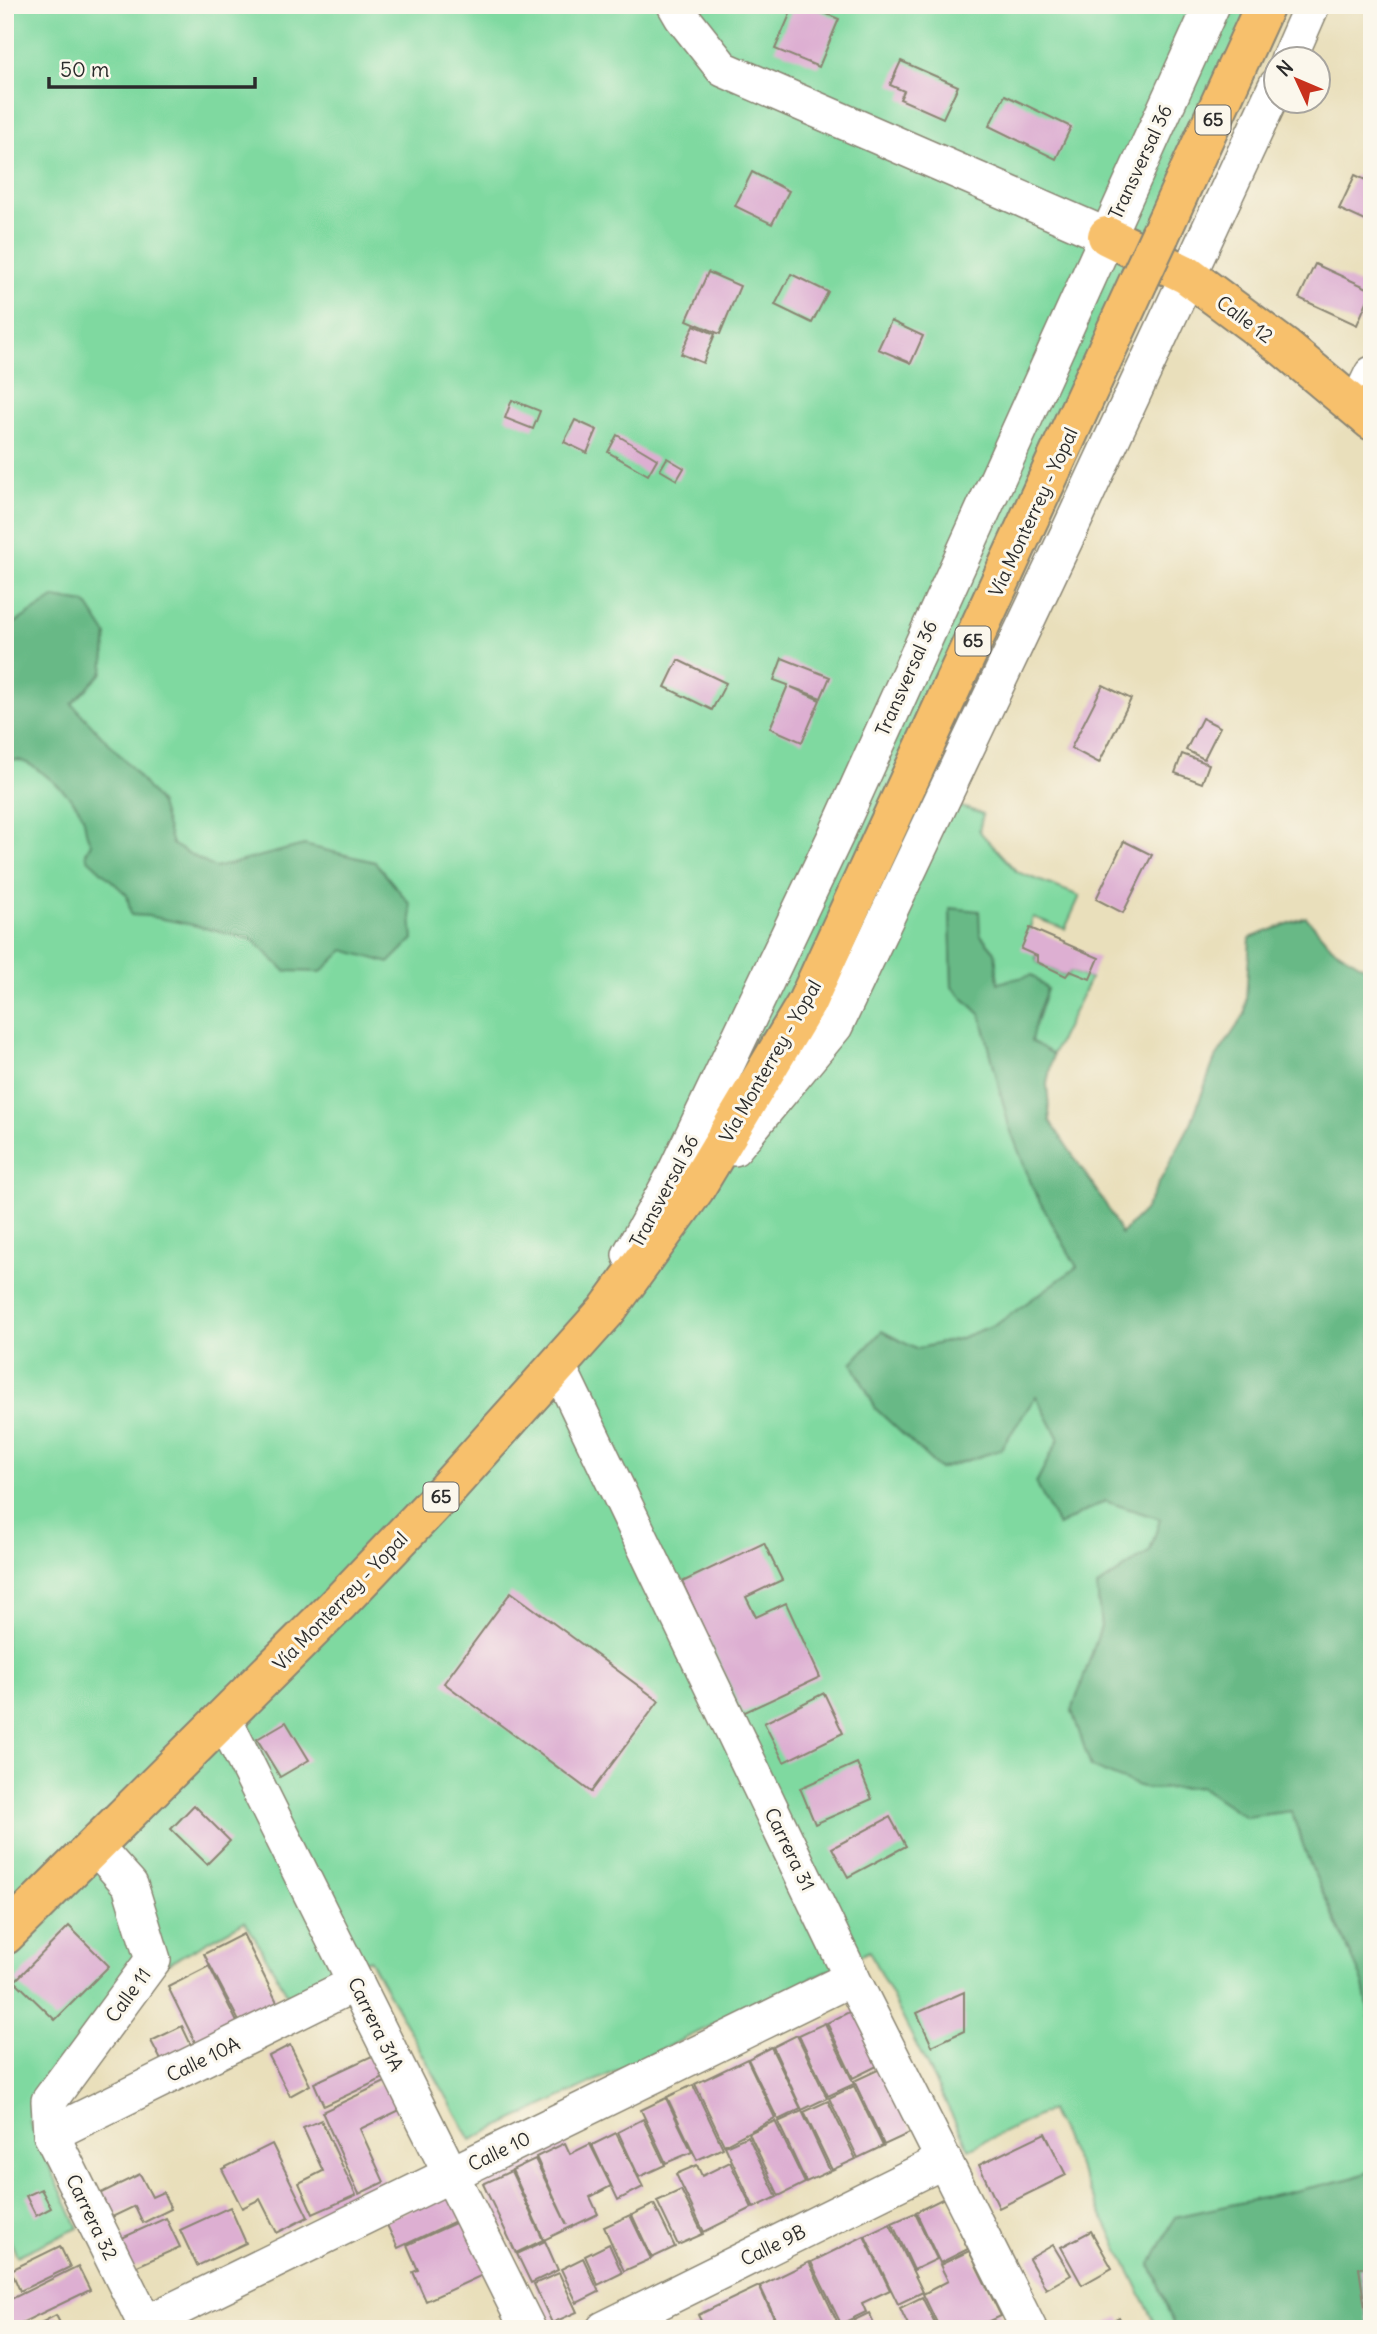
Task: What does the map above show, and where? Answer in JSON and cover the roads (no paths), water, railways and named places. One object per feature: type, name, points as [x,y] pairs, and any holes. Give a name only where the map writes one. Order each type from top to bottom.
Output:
[{"type":"main road","name":"Vía Monterrey - Yopal","points":[[5,1935],[378,1564],[607,1310],[701,1178],[807,1002],[1265,5]]},
{"type":"main road","name":"Calle 12","points":[[1107,236],[1187,275],[1285,348],[1367,401]]},
{"type":"street","points":[[675,5],[723,69],[1107,236]]},
{"type":"street","name":"Transversal 36","points":[[569,1353],[672,1179],[762,992],[836,835],[1212,5]]},
{"type":"street","points":[[1293,46],[1312,5]]},
{"type":"street","name":"Transversal 36","points":[[658,1240],[835,1026],[1262,116]]},
{"type":"street","name":"Carrera 31","points":[[569,1353],[852,1978],[1029,2329]]},
{"type":"street","name":"Carrera 31A","points":[[224,1719],[528,2329]]},
{"type":"street","name":"Calle 11","points":[[50,2118],[153,1960],[130,1885],[95,1846]]},
{"type":"street","name":"Calle 10","points":[[146,2326],[852,1978]]},
{"type":"street","name":"Calle 10A","points":[[50,2118],[356,1983]]},
{"type":"street","name":"Carrera 32","points":[[50,2118],[146,2326]]},
{"type":"street","name":"Calle 9B","points":[[604,2329],[943,2161]]}]
